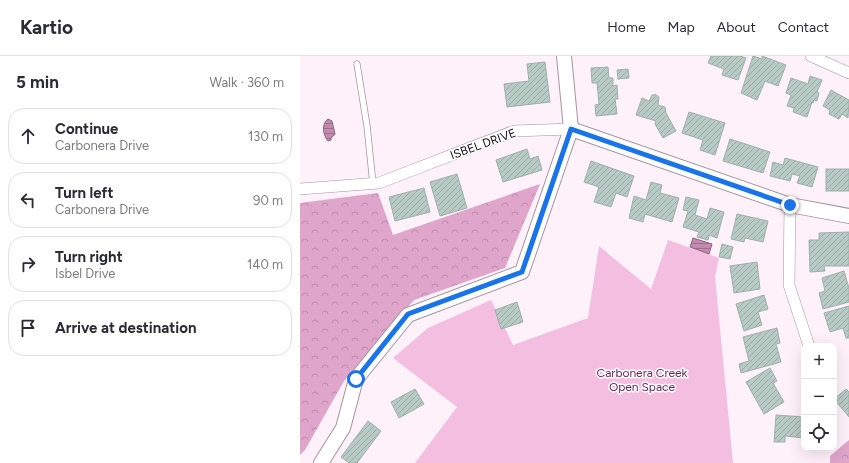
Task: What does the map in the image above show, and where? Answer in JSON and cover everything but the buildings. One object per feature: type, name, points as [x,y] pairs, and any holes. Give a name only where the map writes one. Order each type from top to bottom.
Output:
[{"type":"street","points":[[321,463],[343,428],[356,379],[408,314],[522,272],[571,129],[564,56]]},
{"type":"street","points":[[811,56],[849,72]]},
{"type":"street","name":"ISBEL DRIVE","points":[[300,189],[379,183],[514,131],[571,129],[790,205],[849,216]]},
{"type":"street","points":[[790,205],[789,285],[808,343]]},
{"type":"lane","points":[[357,64],[367,126],[373,184]]},
{"type":"green space","points":[[540,184],[505,268],[414,300],[344,381],[305,450],[300,455],[300,203],[378,193],[393,235]]},
{"type":"green space","name":"Carbonera Creek Open Space","points":[[668,240],[719,258],[715,277],[733,463],[415,463],[457,407],[393,358],[428,328],[491,300],[513,345],[588,318],[599,246],[651,289]]},
{"type":"green space","points":[[849,440],[849,463],[830,463],[830,456]]},
{"type":"shaded area","points":[[328,119],[332,121],[335,134],[331,140],[328,141],[325,136],[324,124]]},
{"type":"shaded area","points":[[693,238],[712,244],[709,254],[690,247]]},
{"type":"route","points":[[356,379],[408,314],[522,272],[571,129],[790,205]]}]
